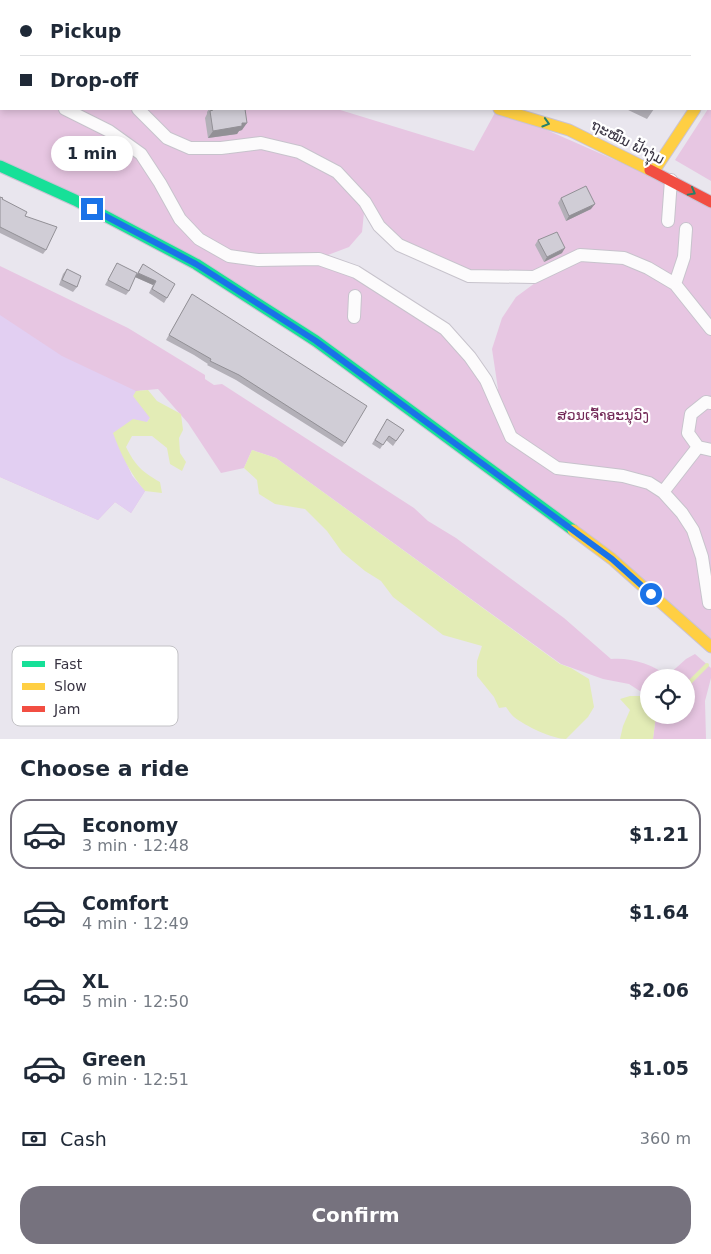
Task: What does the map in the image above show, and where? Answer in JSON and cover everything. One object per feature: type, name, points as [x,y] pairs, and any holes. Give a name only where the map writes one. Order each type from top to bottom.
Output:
[{"type":"street","points":[[68,110],[109,132],[141,154],[180,219],[199,239],[228,256],[258,260],[319,259],[356,272],[445,329],[470,357],[486,380],[511,437],[556,468],[623,476],[649,483],[663,492],[682,513],[693,530],[702,557],[709,603]]},
{"type":"street","points":[[139,110],[167,138],[190,148],[221,148],[261,143],[299,152],[337,172],[365,202],[379,226],[399,245],[469,276],[534,277],[580,255],[624,258],[648,268],[675,284],[711,329]]},
{"type":"street","name":"ຖະໝົນ ຟ້າງຸ່ມ","points":[[502,110],[569,130],[654,171],[711,202]]},
{"type":"street","points":[[654,171],[694,110]]},
{"type":"street","points":[[0,166],[75,200],[196,264],[316,341],[612,559],[711,646]]},
{"type":"street","points":[[668,220],[671,180]]},
{"type":"street","points":[[675,284],[684,256],[686,229]]},
{"type":"street","points":[[354,317],[355,296]]},
{"type":"street","points":[[663,492],[705,448],[688,433],[691,414],[706,402],[711,403]]},
{"type":"green space","name":"ສວນເຈົ້າອະນຸວົງ","points":[[0,110],[340,110],[474,151],[496,110],[501,110],[711,202],[711,647],[612,559],[196,264],[0,166]],"holes":[[[365,203],[399,245],[469,276],[533,277],[535,283],[516,297],[502,318],[492,349],[498,389],[491,392],[445,329],[356,272],[320,258],[349,247],[362,232]]]},
{"type":"green space","points":[[707,110],[711,110],[711,181],[675,160]]},
{"type":"green space","points":[[0,266],[128,328],[205,375],[205,379],[214,385],[222,384],[414,508],[428,521],[456,538],[564,618],[611,659],[641,662],[657,669],[640,669],[640,691],[629,684],[603,679],[561,664],[276,458],[252,450],[244,468],[221,473],[188,423],[158,389],[137,391],[150,418],[113,433],[132,476],[145,491],[131,513],[115,502],[98,520],[0,477]]},
{"type":"green space","points":[[695,654],[711,668],[711,678],[705,701],[706,739],[653,739],[655,724],[695,724],[695,669],[675,669]]},
{"type":"sand","points":[[0,315],[62,356],[136,391],[134,396],[150,418],[147,422],[113,433],[132,476],[145,491],[131,513],[115,502],[98,520],[0,477]]},
{"type":"shaded area","points":[[148,390],[157,401],[181,414],[183,430],[179,438],[180,453],[186,462],[182,471],[170,464],[167,448],[152,436],[132,436],[126,447],[140,468],[160,482],[162,493],[145,491],[126,464],[113,433],[133,419],[147,422],[150,418],[133,396],[136,391]]},
{"type":"shaded area","points":[[252,450],[276,458],[560,664],[571,668],[589,679],[594,707],[588,717],[566,739],[539,731],[514,717],[506,707],[499,708],[494,697],[477,676],[477,661],[482,646],[443,635],[393,597],[381,581],[365,571],[342,552],[327,531],[305,509],[275,504],[259,494],[257,480],[244,468]]},
{"type":"shaded area","points":[[640,696],[640,724],[655,724],[653,739],[620,739],[630,710],[620,699]]},
{"type":"building","points":[[245,110],[247,123],[242,123],[242,126],[213,131],[210,111]]},
{"type":"building","points":[[586,186],[595,204],[569,216],[561,198]]},
{"type":"building","points":[[0,197],[27,212],[25,216],[57,227],[46,250],[0,227]]},
{"type":"building","points":[[557,232],[565,248],[547,257],[538,240]]},
{"type":"building","points":[[117,263],[137,273],[129,291],[108,280]]},
{"type":"building","points":[[143,264],[175,284],[167,298],[152,289],[156,281],[138,273]]},
{"type":"building","points":[[67,269],[81,276],[77,287],[62,280]]},
{"type":"building","points":[[192,294],[367,406],[345,443],[239,375],[210,361],[211,359],[169,335]]},
{"type":"building","points":[[387,419],[404,430],[396,441],[389,436],[383,445],[375,440]]},
{"type":"waterway","points":[[695,677],[707,665]]},
{"type":"traffic: fast","points":[[0,166],[75,200],[196,264],[316,341],[573,530]]},
{"type":"traffic: slow","points":[[502,110],[569,130],[650,170]]},
{"type":"traffic: slow","points":[[654,171],[694,110]]},
{"type":"traffic: slow","points":[[573,530],[612,559],[711,647]]},
{"type":"traffic: jam","points":[[650,170],[711,202]]},
{"type":"route","points":[[92,209],[196,264],[316,341],[612,559],[651,594]]}]
